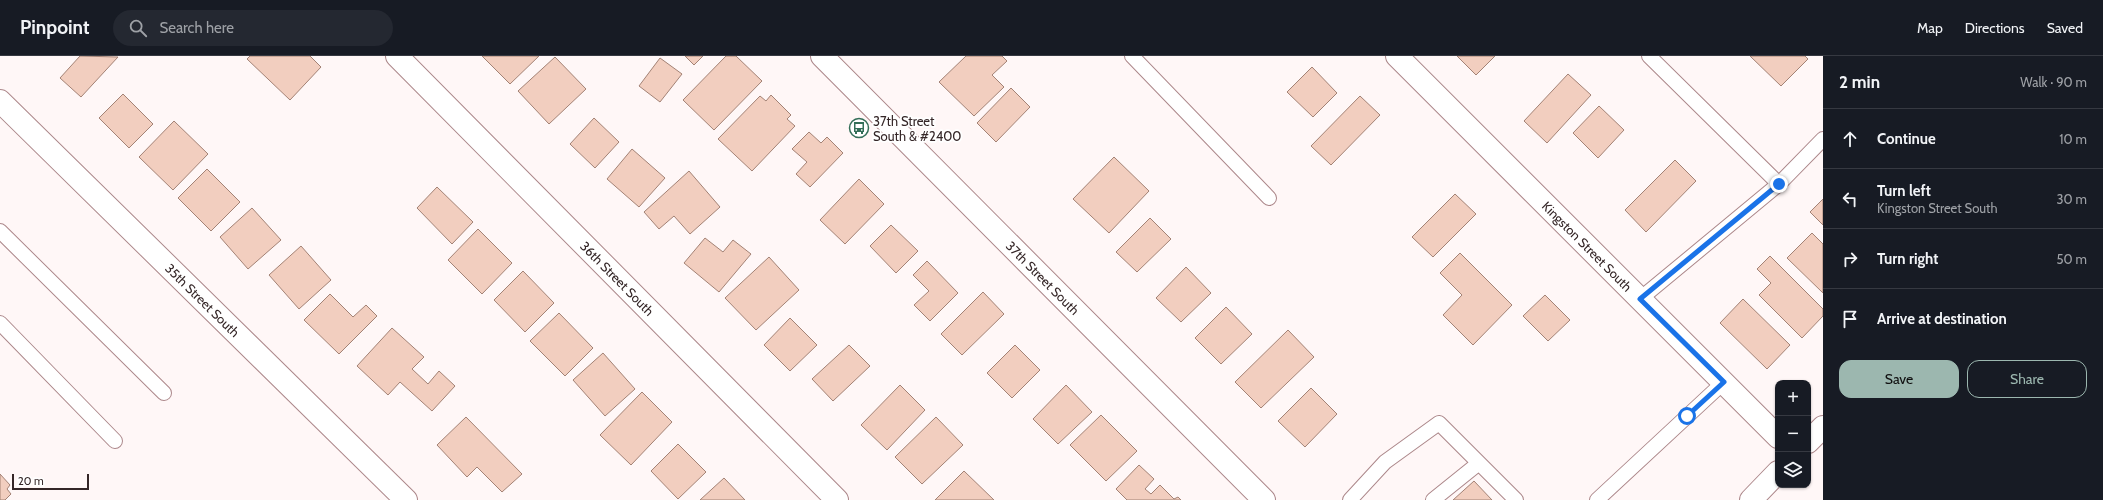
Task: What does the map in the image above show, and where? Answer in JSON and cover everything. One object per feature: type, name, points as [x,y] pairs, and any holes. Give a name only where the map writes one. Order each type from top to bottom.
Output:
[{"type":"street","name":"36th Street South","points":[[397,56],[837,500]]},
{"type":"street","name":"37th Street South","points":[[822,56],[1264,500]]},
{"type":"street","name":"Kingston Street South","points":[[1397,56],[1775,433]]},
{"type":"street","name":"35th Street South","points":[[0,100],[406,500]]},
{"type":"street","points":[[1811,439],[1823,427]]},
{"type":"street","points":[[1750,500],[1775,475]]},
{"type":"lane","points":[[1132,56],[1269,198]]},
{"type":"lane","points":[[1649,56],[1779,184]]},
{"type":"lane","points":[[1640,299],[1779,184],[1823,139]]},
{"type":"lane","points":[[0,231],[164,393]]},
{"type":"lane","points":[[0,323],[115,441]]},
{"type":"lane","points":[[1598,500],[1724,382]]},
{"type":"lane","points":[[1350,500],[1386,462],[1439,423],[1516,500]]},
{"type":"lane","points":[[1433,500],[1479,463]]},
{"type":"building","points":[[80,56],[118,57],[81,97],[60,78]]},
{"type":"building","points":[[250,56],[310,56],[321,67],[290,100],[247,59]]},
{"type":"building","points":[[482,56],[539,56],[510,84]]},
{"type":"building","points":[[685,56],[703,56],[694,65]]},
{"type":"building","points":[[726,56],[736,56],[762,81],[714,130],[683,100]]},
{"type":"building","points":[[966,56],[1002,56],[1007,61],[992,75],[1004,87],[974,116],[939,82]]},
{"type":"building","points":[[1457,56],[1495,56],[1476,75]]},
{"type":"building","points":[[1750,56],[1805,56],[1808,59],[1781,86]]},
{"type":"building","points":[[555,57],[586,89],[549,124],[518,91]]},
{"type":"building","points":[[660,58],[682,74],[660,102],[639,86]]},
{"type":"building","points":[[1312,67],[1337,93],[1313,117],[1287,92]]},
{"type":"building","points":[[1568,74],[1591,95],[1547,143],[1524,121]]},
{"type":"building","points":[[1011,88],[1030,107],[996,142],[977,123]]},
{"type":"building","points":[[123,94],[153,124],[129,148],[99,118]]},
{"type":"building","points":[[771,95],[791,115],[787,119],[795,126],[752,171],[718,139],[760,96],[766,101]]},
{"type":"building","points":[[1360,96],[1380,115],[1331,165],[1311,146]]},
{"type":"building","points":[[1599,106],[1624,130],[1598,158],[1573,133]]},
{"type":"building","points":[[594,118],[619,142],[595,168],[570,144]]},
{"type":"building","points":[[174,121],[208,154],[173,190],[139,157]]},
{"type":"building","points":[[809,132],[821,143],[827,137],[843,153],[810,187],[796,174],[807,162],[792,149]]},
{"type":"building","points":[[632,149],[665,178],[639,207],[607,179]]},
{"type":"building","points":[[1114,157],[1149,191],[1109,233],[1073,199]]},
{"type":"building","points":[[1675,160],[1696,181],[1646,232],[1625,210]]},
{"type":"building","points":[[207,169],[240,202],[211,231],[178,198]]},
{"type":"building","points":[[689,171],[720,207],[690,234],[674,216],[659,229],[644,212]]},
{"type":"building","points":[[859,179],[884,204],[845,244],[820,220]]},
{"type":"building","points":[[437,187],[473,222],[452,244],[417,208]]},
{"type":"building","points":[[1455,194],[1476,214],[1433,257],[1412,237]]},
{"type":"building","points":[[1823,199],[1823,225],[1810,212]]},
{"type":"building","points":[[252,208],[281,240],[248,269],[220,237]]},
{"type":"building","points":[[1150,218],[1171,239],[1137,272],[1116,252]]},
{"type":"building","points":[[891,225],[918,251],[896,273],[870,246]]},
{"type":"building","points":[[478,229],[512,263],[482,294],[448,260]]},
{"type":"building","points":[[1812,233],[1823,244],[1823,293],[1787,258]]},
{"type":"building","points":[[705,238],[723,252],[733,240],[751,254],[719,292],[684,263]]},
{"type":"building","points":[[301,246],[331,280],[299,309],[269,275]]},
{"type":"building","points":[[1460,253],[1512,305],[1473,345],[1443,315],[1462,295],[1440,273]]},
{"type":"building","points":[[1770,256],[1823,309],[1823,316],[1802,338],[1759,295],[1771,283],[1757,269]]},
{"type":"building","points":[[769,257],[799,290],[756,330],[725,298]]},
{"type":"building","points":[[927,261],[958,293],[930,321],[914,305],[929,291],[913,275]]},
{"type":"building","points":[[1186,267],[1211,293],[1181,322],[1156,298]]},
{"type":"building","points":[[523,271],[554,303],[525,332],[494,300]]},
{"type":"building","points":[[983,292],[1004,314],[962,355],[941,334]]},
{"type":"building","points":[[330,294],[353,317],[366,305],[377,316],[339,354],[304,320]]},
{"type":"building","points":[[1545,295],[1570,320],[1548,341],[1523,316]]},
{"type":"building","points":[[1743,299],[1790,345],[1767,369],[1720,323]]},
{"type":"building","points":[[1226,307],[1252,334],[1221,364],[1195,338]]},
{"type":"building","points":[[559,313],[593,348],[565,376],[530,341]]},
{"type":"building","points":[[790,318],[817,345],[790,371],[764,345]]},
{"type":"building","points":[[392,328],[424,357],[412,369],[428,384],[439,371],[455,386],[432,411],[400,382],[388,395],[357,366]]},
{"type":"building","points":[[1288,330],[1314,357],[1261,408],[1235,382]]},
{"type":"building","points":[[849,345],[870,366],[833,401],[812,379]]},
{"type":"building","points":[[1015,345],[1040,370],[1012,398],[987,373]]},
{"type":"building","points":[[603,353],[635,389],[605,416],[573,380]]},
{"type":"building","points":[[900,385],[925,410],[887,450],[861,425]]},
{"type":"building","points":[[1066,385],[1092,412],[1058,444],[1033,419]]},
{"type":"building","points":[[1311,388],[1337,414],[1305,447],[1278,421]]},
{"type":"building","points":[[642,392],[672,422],[631,465],[600,435]]},
{"type":"building","points":[[1101,415],[1137,451],[1106,481],[1070,445]]},
{"type":"building","points":[[466,417],[522,474],[502,492],[477,467],[467,477],[437,445]]},
{"type":"building","points":[[936,417],[963,445],[922,484],[895,457]]},
{"type":"building","points":[[678,444],[706,472],[678,499],[651,471]]},
{"type":"building","points":[[1139,465],[1154,479],[1145,489],[1151,494],[1160,485],[1174,499],[1178,497],[1181,500],[1127,500],[1116,489]]},
{"type":"building","points":[[964,471],[994,500],[935,500]]},
{"type":"building","points":[[0,474],[10,485],[7,489],[11,494],[5,500],[0,500]]},
{"type":"building","points":[[724,478],[745,500],[700,500]]},
{"type":"building","points":[[1474,481],[1492,500],[1453,500]]},
{"type":"place","name":"37th Street South & #2400","points":[[859,128]]},
{"type":"route","points":[[1687,416],[1724,382],[1640,299],[1779,184]]}]
